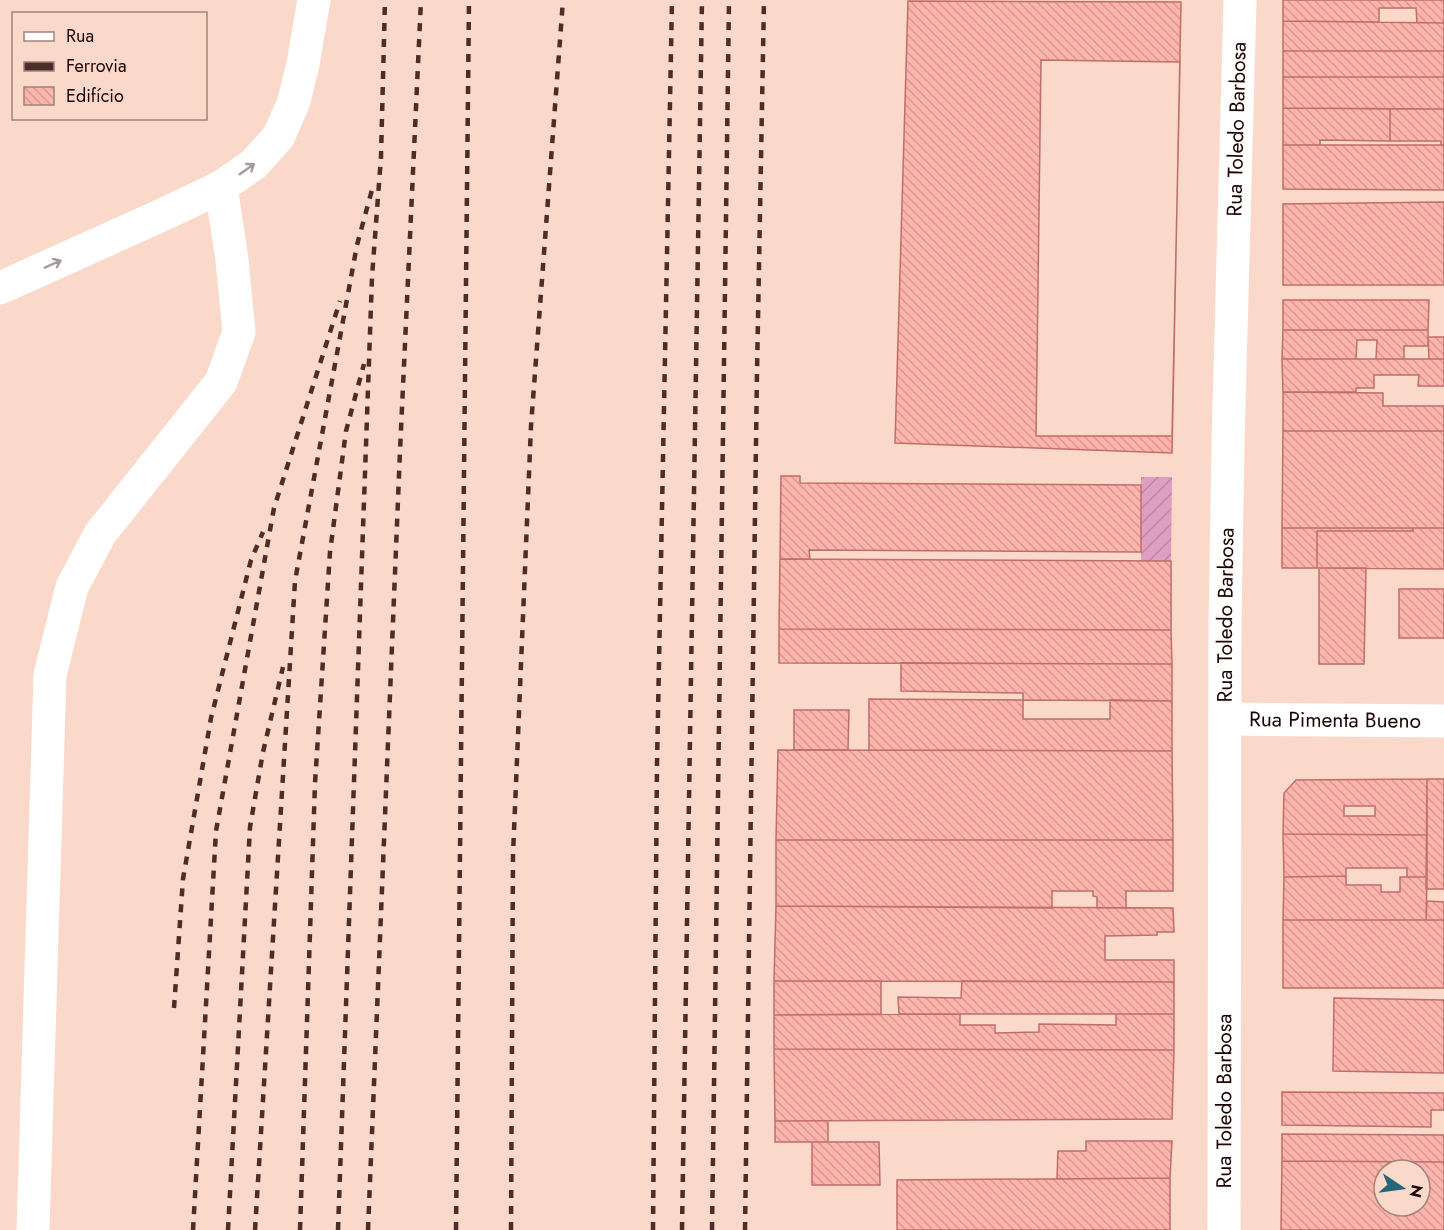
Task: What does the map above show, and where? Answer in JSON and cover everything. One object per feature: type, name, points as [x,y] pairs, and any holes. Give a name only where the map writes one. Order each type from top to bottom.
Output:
[{"type":"street","name":"Rua Toledo Barbosa","points":[[1224,1230],[1228,443],[1240,0]]},
{"type":"street","points":[[0,288],[221,187],[255,164],[279,136],[294,101],[314,2]]},
{"type":"street","points":[[33,1230],[50,675],[72,587],[100,534],[221,382],[239,332],[232,260],[221,187]]},
{"type":"street","name":"Rua Pimenta Bueno","points":[[1225,719],[1444,721]]},
{"type":"shaded area","points":[[1141,477],[1172,477],[1171,561],[1141,561]]},
{"type":"building","points":[[1283,0],[1444,0],[1444,23],[1417,23],[1416,8],[1379,8],[1379,22],[1283,21]]},
{"type":"building","points":[[908,1],[1181,2],[1172,453],[895,443]]},
{"type":"building","points":[[1283,21],[1444,23],[1444,51],[1283,51]]},
{"type":"building","points":[[1283,51],[1444,51],[1444,77],[1283,77]]},
{"type":"building","points":[[1041,60],[1180,62],[1172,436],[1036,436]]},
{"type":"building","points":[[1283,77],[1444,77],[1444,109],[1283,108]]},
{"type":"building","points":[[1283,108],[1390,109],[1390,141],[1320,140],[1320,145],[1283,145]]},
{"type":"building","points":[[1390,109],[1444,109],[1444,145],[1441,145],[1441,141],[1390,141]]},
{"type":"building","points":[[1283,145],[1444,145],[1444,190],[1283,189]]},
{"type":"building","points":[[1444,202],[1444,285],[1283,285],[1283,204]]},
{"type":"building","points":[[1283,300],[1429,300],[1428,330],[1283,330]]},
{"type":"building","points":[[1283,330],[1428,330],[1428,346],[1404,346],[1404,359],[1376,359],[1377,340],[1357,340],[1356,359],[1282,359]]},
{"type":"building","points":[[1428,337],[1444,337],[1444,359],[1429,359]]},
{"type":"building","points":[[1282,359],[1444,359],[1444,386],[1418,386],[1419,375],[1374,375],[1374,388],[1356,388],[1356,392],[1283,392]]},
{"type":"building","points":[[1283,392],[1383,393],[1383,406],[1444,406],[1444,431],[1283,431]]},
{"type":"building","points":[[1283,431],[1444,431],[1444,528],[1282,528]]},
{"type":"building","points":[[781,476],[800,476],[800,483],[1141,485],[1141,552],[809,550],[810,559],[780,559]]},
{"type":"building","points":[[1282,528],[1413,528],[1413,531],[1317,531],[1317,568],[1282,568]]},
{"type":"building","points":[[1413,528],[1444,528],[1444,569],[1317,568],[1317,531],[1413,531]]},
{"type":"building","points":[[780,559],[1171,561],[1171,630],[779,629]]},
{"type":"building","points":[[1319,568],[1366,568],[1364,664],[1319,664]]},
{"type":"building","points":[[1399,589],[1444,589],[1444,638],[1399,638]]},
{"type":"building","points":[[779,629],[1171,630],[1172,664],[779,663]]},
{"type":"building","points":[[901,663],[1172,664],[1172,701],[1023,700],[1023,693],[901,691]]},
{"type":"building","points":[[869,699],[1023,700],[1023,719],[1110,719],[1110,700],[1172,701],[1172,751],[869,750]]},
{"type":"building","points":[[794,710],[849,710],[848,750],[794,750]]},
{"type":"building","points":[[778,750],[1172,751],[1173,840],[776,840]]},
{"type":"building","points":[[1427,779],[1427,835],[1283,834],[1284,793],[1296,780]],"holes":[[[1344,806],[1375,806],[1375,816],[1344,816]]]},
{"type":"building","points":[[1427,779],[1444,779],[1444,889],[1426,889]]},
{"type":"building","points":[[1283,834],[1427,835],[1427,877],[1407,877],[1407,868],[1346,868],[1346,876],[1284,877]]},
{"type":"building","points":[[776,840],[1173,840],[1173,891],[1126,891],[1126,908],[1097,908],[1097,897],[1093,896],[1093,891],[1052,891],[1052,908],[776,906]]},
{"type":"building","points":[[1346,876],[1346,885],[1381,885],[1381,892],[1400,892],[1400,877],[1427,877],[1426,920],[1283,920],[1284,877]]},
{"type":"building","points":[[1427,901],[1444,902],[1444,920],[1426,920]]},
{"type":"building","points":[[776,906],[1173,908],[1174,932],[1157,932],[1157,935],[1105,936],[1105,960],[1174,960],[1174,982],[774,981]]},
{"type":"building","points":[[1283,920],[1444,920],[1444,988],[1283,988]]},
{"type":"building","points":[[774,981],[881,981],[881,1014],[774,1015]]},
{"type":"building","points":[[962,981],[1174,982],[1174,1014],[899,1014],[898,997],[961,998]]},
{"type":"building","points":[[1334,998],[1444,1000],[1444,1073],[1333,1071]]},
{"type":"building","points":[[960,1014],[960,1025],[995,1025],[995,1033],[1039,1032],[1039,1024],[1116,1025],[1116,1014],[1174,1014],[1174,1050],[774,1049],[774,1015]]},
{"type":"building","points":[[774,1049],[1174,1050],[1172,1119],[775,1121]]},
{"type":"building","points":[[1282,1092],[1444,1093],[1444,1110],[1431,1110],[1431,1127],[1282,1125]]},
{"type":"building","points":[[775,1121],[828,1121],[828,1142],[775,1142]]},
{"type":"building","points":[[1282,1134],[1444,1135],[1444,1162],[1432,1162],[1432,1158],[1372,1158],[1372,1162],[1282,1161]]},
{"type":"building","points":[[1086,1141],[1172,1141],[1170,1178],[1057,1179],[1058,1151],[1086,1151]]},
{"type":"building","points":[[812,1142],[879,1142],[880,1185],[812,1185]]},
{"type":"building","points":[[1282,1161],[1372,1162],[1372,1218],[1432,1218],[1432,1162],[1444,1162],[1444,1230],[1281,1230]]},
{"type":"building","points":[[1170,1178],[1170,1230],[897,1230],[897,1180]]},
{"type":"railway","points":[[338,1230],[372,277],[381,157],[385,0]]},
{"type":"railway","points":[[368,1230],[421,0]]},
{"type":"railway","points":[[456,1230],[469,0]]},
{"type":"railway","points":[[511,1230],[513,855],[531,426],[563,0]]},
{"type":"railway","points":[[653,1230],[657,764],[672,0]]},
{"type":"railway","points":[[682,1230],[702,0]]},
{"type":"railway","points":[[712,1230],[729,0]]},
{"type":"railway","points":[[745,1230],[764,0]]},
{"type":"railway","points":[[255,1230],[295,581],[357,245],[373,186]]},
{"type":"railway","points":[[193,1230],[216,831],[274,508],[340,301]]},
{"type":"railway","points":[[300,1230],[315,783],[330,552],[346,431],[364,364]]},
{"type":"railway","points":[[174,1008],[183,879],[211,718],[251,560],[263,532]]},
{"type":"railway","points":[[228,1230],[250,827],[263,752],[283,667]]}]
